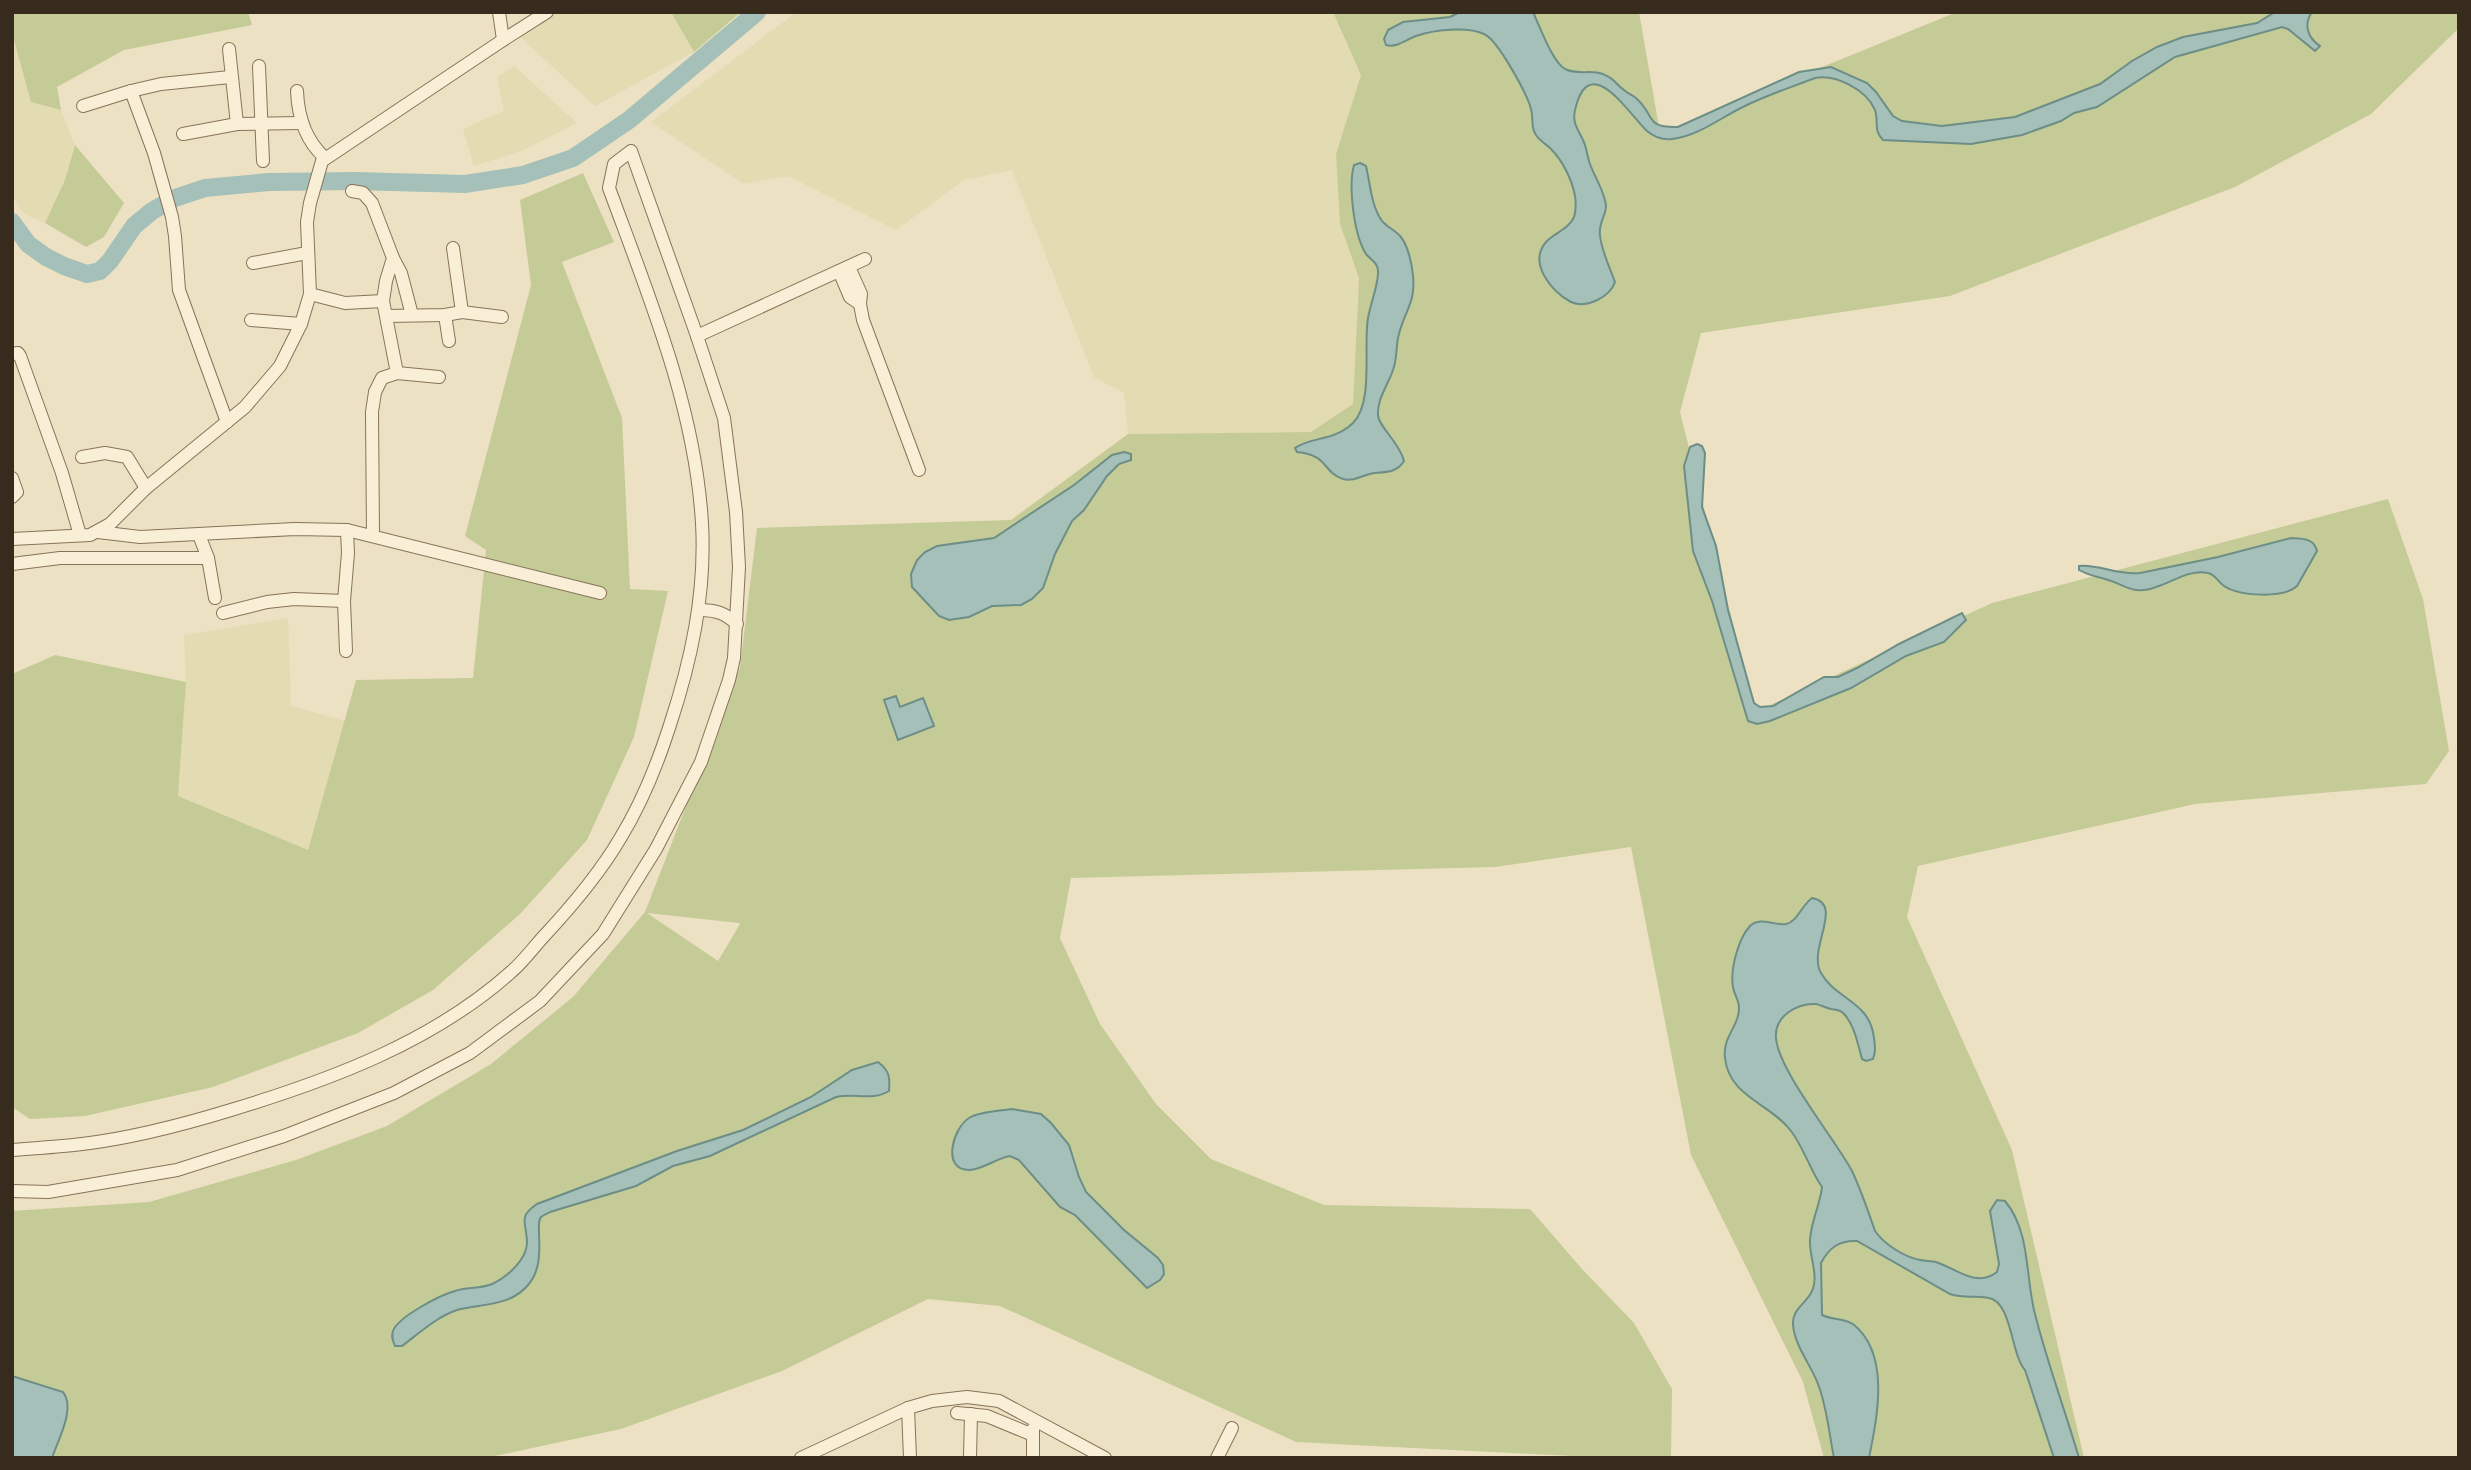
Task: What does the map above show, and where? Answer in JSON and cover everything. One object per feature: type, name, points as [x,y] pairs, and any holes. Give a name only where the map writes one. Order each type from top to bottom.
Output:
[{"type":"street","points":[[499,12],[503,40]]},
{"type":"street","points":[[98,532],[146,488],[245,407],[280,366],[301,324],[310,294],[307,222],[313,192],[324,160],[547,12]]},
{"type":"street","points":[[229,50],[236,124]]},
{"type":"street","points":[[259,66],[263,162]]},
{"type":"street","points":[[83,106],[131,90],[161,84],[230,77]]},
{"type":"street","points":[[131,90],[154,153],[172,217],[178,290],[226,422]]},
{"type":"street","points":[[298,91],[301,123],[324,160]]},
{"type":"street","points":[[183,134],[236,124],[301,123]]},
{"type":"street","points":[[12,1150],[83,1144],[169,1129],[273,1098],[380,1057],[452,1017],[512,972],[574,903],[621,838],[659,759],[684,683],[699,610],[702,521],[689,429],[666,344],[609,188],[614,164],[631,150],[724,418],[736,512],[739,566],[737,624],[729,680],[701,762],[656,849],[603,934],[540,1001],[470,1053],[405,1087],[284,1136],[177,1170],[74,1189],[48,1192],[12,1191]]},
{"type":"street","points":[[352,191],[363,193],[372,203],[401,273],[412,315]]},
{"type":"street","points":[[453,248],[462,312]]},
{"type":"street","points":[[253,263],[307,253]]},
{"type":"street","points":[[393,258],[383,301],[397,373]]},
{"type":"street","points":[[697,336],[865,260]]},
{"type":"street","points":[[844,269],[850,297],[860,304],[863,320],[919,470]]},
{"type":"street","points":[[310,294],[345,303],[383,301]]},
{"type":"street","points":[[387,316],[462,312],[502,317]]},
{"type":"street","points":[[445,315],[449,341]]},
{"type":"street","points":[[251,320],[301,324]]},
{"type":"street","points":[[12,354],[18,353],[20,356],[62,473],[80,535]]},
{"type":"street","points":[[373,535],[372,412],[375,392],[382,379],[397,373],[439,377]]},
{"type":"street","points":[[82,457],[105,453],[127,457],[146,488]]},
{"type":"street","points":[[12,478],[17,492],[12,498]]},
{"type":"street","points":[[12,564],[203,546],[295,529],[373,535],[600,593]]},
{"type":"street","points":[[12,538],[98,532],[203,546]]},
{"type":"street","points":[[346,651],[344,601],[347,534]]},
{"type":"street","points":[[203,546],[215,598]]},
{"type":"street","points":[[223,613],[267,602],[294,599],[344,601]]},
{"type":"street","points":[[699,610],[713,610],[727,615],[737,624]]},
{"type":"street","points":[[801,1458],[908,1408],[932,1401],[967,1397],[999,1401],[1105,1458]]},
{"type":"street","points":[[908,1408],[910,1458]]},
{"type":"street","points":[[957,1413],[987,1416],[1033,1435]]},
{"type":"street","points":[[970,1458],[971,1414]]},
{"type":"street","points":[[1033,1418],[1033,1458]]},
{"type":"street","points":[[1223,1456],[1231,1428]]},
{"type":"shaded area","points":[[553,12],[587,12],[592,15],[601,12],[671,12],[694,52],[595,106],[516,33]]},
{"type":"shaded area","points":[[797,12],[1333,12],[1361,75],[1336,154],[1340,224],[1359,278],[1353,404],[1311,432],[1128,434],[1124,393],[1094,377],[1012,170],[964,180],[896,230],[788,176],[744,184],[651,122]]},
{"type":"shaded area","points":[[12,33],[31,102],[61,110],[75,145],[65,180],[45,223],[24,214],[12,195]]},
{"type":"shaded area","points":[[514,66],[577,123],[521,151],[474,166],[463,129],[504,111],[497,77]]},
{"type":"shaded area","points":[[288,618],[291,706],[345,721],[308,851],[178,796],[186,682],[184,635]]},
{"type":"green space","points":[[12,12],[248,12],[252,25],[124,50],[57,87],[61,110],[31,102],[12,33]]},
{"type":"green space","points":[[671,12],[741,12],[694,52]]},
{"type":"green space","points":[[1333,12],[1639,12],[1660,133],[1957,12],[2459,12],[2459,28],[2371,114],[2235,187],[1950,296],[1701,333],[1680,412],[1755,712],[1992,603],[2388,499],[2423,599],[2449,751],[2426,784],[2195,804],[1918,866],[1907,917],[2012,1150],[2084,1458],[1824,1458],[1803,1382],[1691,1155],[1631,847],[1495,867],[1071,878],[1060,938],[1100,1024],[1156,1104],[1211,1159],[1324,1205],[1530,1209],[1634,1323],[1672,1389],[1671,1458],[1612,1458],[1296,1442],[1000,1306],[928,1299],[782,1371],[621,1429],[486,1458],[49,1458],[12,1381],[12,1211],[149,1202],[296,1160],[387,1126],[491,1064],[573,997],[645,912],[740,667],[757,528],[1011,520],[1128,434],[1311,432],[1353,404],[1359,278],[1340,224],[1336,154],[1361,75]],"holes":[[[647,913],[739,923],[718,961]]]},
{"type":"green space","points":[[75,145],[124,203],[104,237],[86,247],[45,223],[65,180]]},
{"type":"green space","points":[[583,173],[614,242],[562,262],[622,418],[630,589],[668,591],[634,737],[587,840],[520,914],[433,990],[358,1033],[213,1087],[85,1116],[30,1119],[12,1107],[12,674],[55,655],[186,682],[178,796],[308,850],[356,680],[473,678],[486,550],[465,536],[531,285],[520,200]]},
{"type":"water","points":[[1460,12],[1533,12],[1560,65],[1570,71],[1597,73],[1609,77],[1643,105],[1652,120],[1660,126],[1668,127],[1678,127],[1799,72],[1831,67],[1867,83],[1893,116],[1902,121],[1942,126],[2015,117],[2100,84],[2157,47],[2183,37],[2257,23],[2275,12],[2312,12],[2308,31],[2320,46],[2315,51],[2282,27],[2175,57],[2097,107],[2074,113],[2061,121],[2022,135],[1971,144],[1883,140],[1878,133],[1876,114],[1871,102],[1849,85],[1832,78],[1815,78],[1753,102],[1691,134],[1669,139],[1659,138],[1647,131],[1609,91],[1599,85],[1589,85],[1581,93],[1574,119],[1605,200],[1606,210],[1600,236],[1615,282],[1603,297],[1590,303],[1577,304],[1563,297],[1550,284],[1544,276],[1540,259],[1546,242],[1569,225],[1574,217],[1576,201],[1572,184],[1559,159],[1534,132],[1528,102],[1497,46],[1484,34],[1459,30],[1431,32],[1397,45],[1386,45],[1384,39],[1388,30],[1403,22],[1450,17]]},
{"type":"water","points":[[1360,163],[1366,166],[1380,218],[1405,244],[1412,266],[1413,294],[1398,338],[1391,376],[1378,409],[1379,419],[1404,461],[1392,471],[1347,480],[1336,476],[1315,456],[1297,452],[1295,448],[1345,429],[1359,414],[1363,402],[1366,388],[1368,318],[1378,268],[1366,254],[1355,223],[1352,174],[1354,165]]},
{"type":"water","points":[[1697,444],[1702,446],[1705,453],[1702,507],[1716,546],[1728,610],[1754,703],[1760,707],[1773,706],[1824,677],[1838,677],[1962,613],[1966,620],[1944,642],[1906,656],[1851,688],[1770,721],[1757,724],[1748,721],[1712,601],[1693,551],[1684,466],[1690,447]]},
{"type":"water","points":[[1124,452],[1131,454],[1131,460],[1119,464],[1107,476],[1084,510],[1072,521],[1055,554],[1043,588],[1032,599],[1021,605],[992,606],[969,617],[949,620],[939,616],[912,587],[911,574],[917,560],[925,552],[937,546],[994,538],[1074,485],[1112,455]]},
{"type":"water","points":[[2291,538],[2311,541],[2317,551],[2297,586],[2282,593],[2261,595],[2240,592],[2224,586],[2215,576],[2201,572],[2148,589],[2135,590],[2079,570],[2079,566],[2087,566],[2140,573]]},
{"type":"water","points":[[896,696],[900,707],[923,698],[934,726],[898,740],[884,700]]},
{"type":"water","points":[[1812,898],[1821,902],[1825,909],[1826,918],[1818,952],[1821,973],[1827,982],[1866,1016],[1874,1038],[1875,1053],[1873,1059],[1862,1059],[1854,1031],[1842,1012],[1808,1004],[1788,1013],[1776,1030],[1779,1052],[1786,1068],[1852,1171],[1875,1231],[1895,1249],[1907,1256],[1936,1262],[1966,1276],[1989,1276],[1997,1272],[1999,1264],[1990,1211],[1997,1200],[2005,1201],[2019,1227],[2035,1314],[2079,1458],[2054,1458],[2007,1319],[1997,1302],[1989,1298],[1950,1294],[1857,1241],[1835,1246],[1821,1263],[1822,1315],[1853,1324],[1865,1337],[1873,1352],[1877,1369],[1877,1406],[1869,1458],[1834,1458],[1821,1393],[1796,1340],[1793,1324],[1797,1311],[1814,1287],[1810,1240],[1822,1187],[1791,1131],[1742,1091],[1728,1071],[1725,1058],[1726,1044],[1739,1013],[1733,987],[1733,972],[1742,939],[1754,923],[1790,923]]},
{"type":"water","points":[[878,1062],[885,1068],[889,1078],[889,1091],[883,1094],[836,1097],[710,1156],[673,1166],[636,1186],[541,1217],[537,1266],[534,1276],[521,1292],[504,1301],[457,1310],[443,1316],[402,1346],[395,1346],[393,1331],[396,1325],[411,1313],[448,1293],[492,1284],[516,1267],[526,1248],[525,1216],[537,1204],[677,1151],[743,1130],[811,1097],[852,1070]]},
{"type":"water","points":[[1012,1109],[1041,1114],[1051,1123],[1069,1145],[1086,1192],[1163,1265],[1164,1274],[1160,1280],[1147,1288],[1075,1215],[1060,1207],[1019,1160],[1010,1156],[969,1170],[960,1168],[955,1163],[952,1148],[963,1123],[979,1114]]},
{"type":"water","points":[[12,1376],[63,1392],[67,1399],[65,1424],[52,1458],[12,1458]]},
{"type":"waterway","points":[[12,222],[28,244],[46,257],[87,274],[100,271],[134,226],[152,211],[175,198],[205,188],[269,182],[465,184],[523,175],[573,158],[629,120],[757,12]]}]
